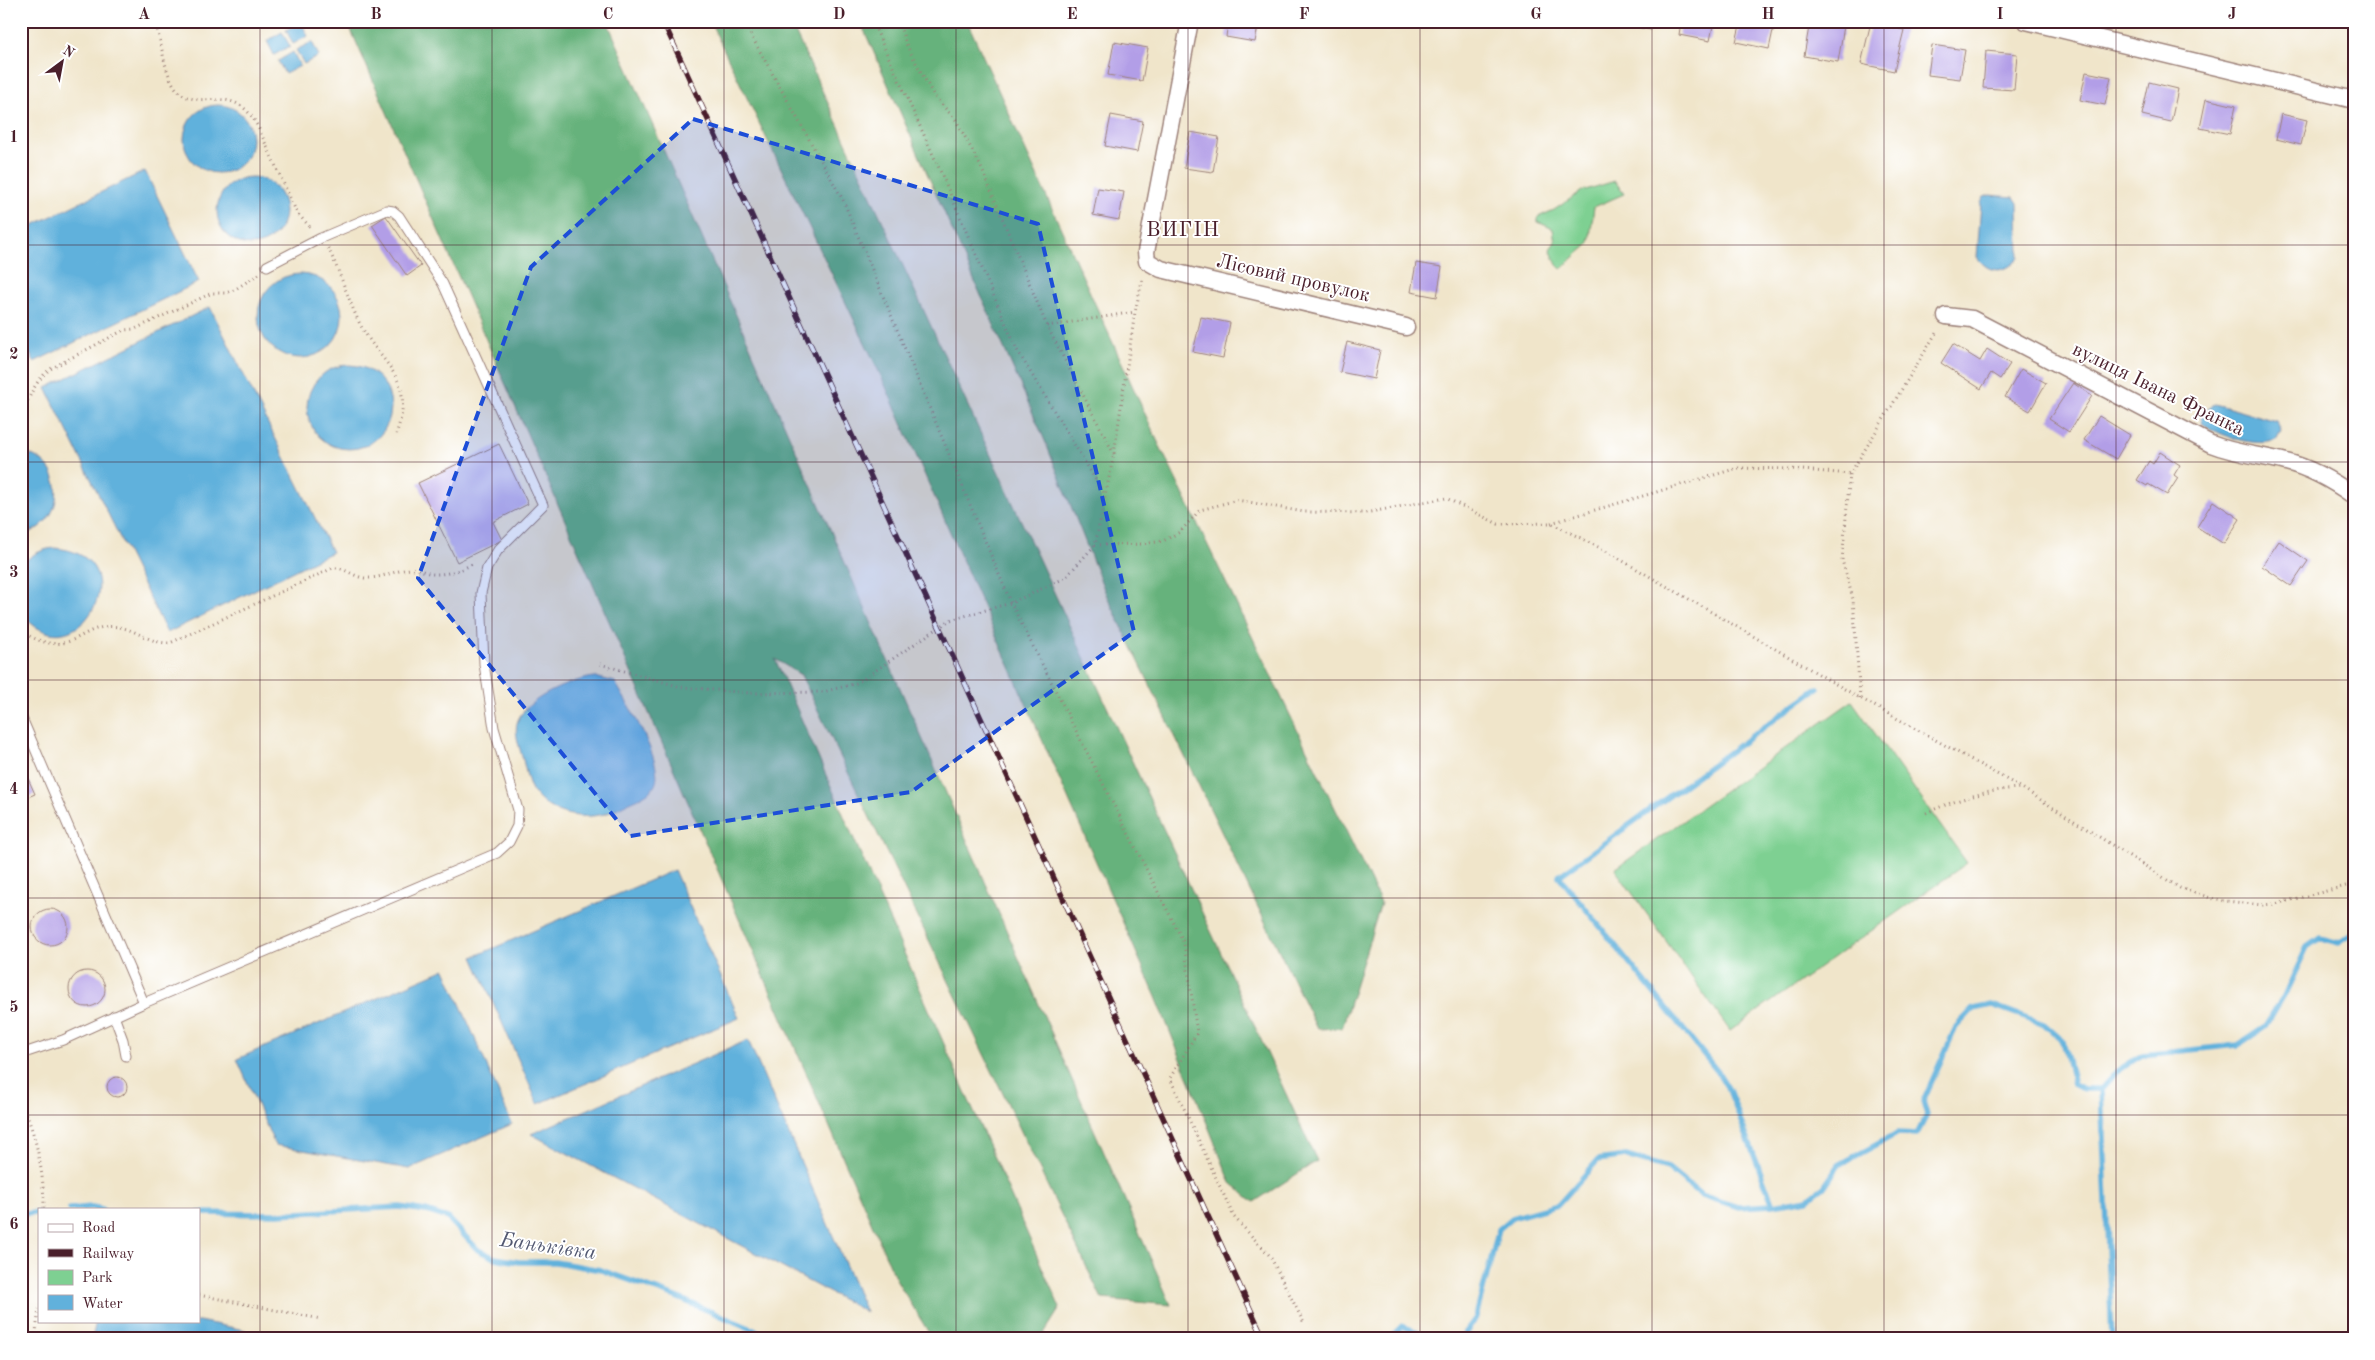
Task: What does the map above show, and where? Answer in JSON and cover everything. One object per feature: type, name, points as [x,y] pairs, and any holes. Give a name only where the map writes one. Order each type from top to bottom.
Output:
[{"type":"street","points":[[1147,261],[1146,252],[1190,21]]},
{"type":"street","points":[[2026,21],[2354,100]]},
{"type":"street","name":"Лісовий провулок","points":[[1147,261],[1161,270],[1406,327]]},
{"type":"street","name":"вулиця Івана Франка","points":[[1946,316],[1972,318],[2211,444],[2239,454],[2302,467],[2326,478],[2354,496]]},
{"type":"lane","points":[[21,1054],[63,1040],[144,1002],[497,853],[509,842],[517,826],[518,810],[494,728],[484,664],[480,593],[487,568],[498,550],[543,505],[443,284],[399,216],[393,211],[387,210],[320,238],[267,266]]},
{"type":"lane","points":[[21,716],[144,1002]]},
{"type":"lane","points":[[114,1016],[123,1040],[126,1056]]},
{"type":"path","points":[[154,21],[159,33],[166,68],[176,88],[191,98],[219,98],[233,101],[244,106],[252,114],[297,213],[320,238],[338,268],[358,319],[399,383],[403,398],[403,414],[396,434]]},
{"type":"path","points":[[743,21],[842,200],[1011,603],[1184,943],[1197,1033],[1170,1078],[1234,1217],[1270,1256],[1304,1323]]},
{"type":"path","points":[[872,21],[939,168],[1017,350],[1105,495]]},
{"type":"path","points":[[898,21],[907,46],[934,96],[956,120],[981,167],[1047,326],[1114,454]]},
{"type":"path","points":[[600,664],[681,687],[750,693],[823,692],[857,683],[950,620],[1011,603],[1065,578],[1095,545],[1114,454],[1135,312],[1147,261]]},
{"type":"path","points":[[21,414],[34,386],[50,369],[124,330],[136,328],[212,292],[226,293],[234,290],[248,283],[267,266]]},
{"type":"path","points":[[1047,326],[1135,312]]},
{"type":"path","points":[[1860,698],[1852,599],[1842,560],[1850,474],[1946,316]]},
{"type":"path","points":[[1095,545],[1163,541],[1180,532],[1200,510],[1237,500],[1304,512],[1365,513],[1446,498],[1498,524],[1551,523],[1738,468],[1790,469],[1850,474]]},
{"type":"path","points":[[1551,523],[1604,550],[1860,698],[2022,788],[2180,888],[2217,900],[2262,905],[2354,884]]},
{"type":"path","points":[[21,632],[39,642],[53,645],[64,643],[107,627],[120,627],[152,641],[170,643],[326,570],[340,568],[364,578],[378,577],[412,568],[432,574],[443,573],[463,569],[498,550]]},
{"type":"path","points":[[1926,813],[1942,806],[2007,788],[2022,788]]},
{"type":"path","points":[[21,1100],[34,1130],[44,1190],[44,1208]]},
{"type":"path","points":[[200,1295],[321,1319]]},
{"type":"path","points":[[35,1339],[38,1316]]},
{"type":"highlighted area","points":[[693,119],[1038,224],[1134,632],[911,792],[630,836],[418,578],[531,267]]},
{"type":"green space","points":[[347,21],[607,21],[1171,1305],[1102,1299],[801,675],[775,659],[1060,1308],[1043,1335],[932,1338],[896,1279]]},
{"type":"green space","points":[[710,21],[790,21],[1317,1161],[1254,1202],[1231,1183],[1156,997],[881,376]]},
{"type":"green space","points":[[860,21],[967,21],[1156,438],[1381,903],[1342,1028],[1317,1029],[1106,594],[1045,441]]},
{"type":"green space","points":[[1615,181],[1624,194],[1594,207],[1589,244],[1561,269],[1557,265],[1550,249],[1555,242],[1553,229],[1538,222],[1538,217],[1554,210],[1582,191]]},
{"type":"green space","points":[[1852,701],[1967,863],[1730,1031],[1615,869]]},
{"type":"water","points":[[301,22],[308,36],[293,44],[286,30]]},
{"type":"water","points":[[282,32],[290,46],[274,55],[267,41]]},
{"type":"water","points":[[312,42],[319,56],[304,64],[296,50]]},
{"type":"water","points":[[293,52],[300,66],[285,74],[278,61]]},
{"type":"water","points":[[225,105],[237,111],[246,120],[252,132],[250,152],[242,163],[225,173],[211,173],[194,163],[186,152],[184,132],[194,115],[205,107]]},
{"type":"water","points":[[145,171],[199,282],[34,362],[21,336],[21,231]]},
{"type":"water","points":[[258,177],[270,183],[279,192],[285,204],[283,224],[275,235],[258,245],[244,245],[227,235],[219,224],[217,204],[227,187],[238,179]]},
{"type":"water","points":[[1990,195],[2014,197],[2018,203],[2019,258],[2009,267],[1998,270],[1987,267],[1977,257],[1981,203],[1984,197]]},
{"type":"water","points":[[300,274],[316,277],[330,286],[339,300],[342,316],[339,332],[330,346],[316,355],[300,358],[284,355],[270,346],[261,332],[258,316],[261,300],[270,286],[284,277]]},
{"type":"water","points":[[210,307],[332,552],[167,633],[46,388]]},
{"type":"water","points":[[349,365],[365,368],[379,377],[388,391],[391,407],[388,423],[379,437],[365,446],[349,449],[333,446],[319,437],[310,423],[307,407],[310,391],[319,377],[333,368]]},
{"type":"water","points":[[2215,404],[2276,421],[2281,431],[2276,440],[2258,443],[2248,442],[2218,432],[2202,423],[2202,416],[2205,411]]},
{"type":"water","points":[[21,452],[37,457],[48,467],[54,479],[57,493],[48,519],[36,529],[21,535]]},
{"type":"water","points":[[53,548],[81,555],[95,570],[99,589],[93,609],[81,625],[63,633],[43,631],[21,613],[21,566],[36,554]]},
{"type":"water","points":[[595,677],[615,682],[643,733],[655,763],[657,776],[655,785],[647,793],[611,812],[589,816],[569,815],[550,807],[535,795],[530,786],[516,730],[518,720],[523,712],[541,697],[575,681]]},
{"type":"water","points":[[674,870],[739,1018],[538,1104],[473,957]]},
{"type":"water","points":[[445,969],[512,1124],[409,1169],[275,1145],[237,1059]]},
{"type":"water","points":[[748,1040],[866,1312],[531,1134]]},
{"type":"water","points":[[200,1321],[245,1330],[243,1339],[92,1339],[96,1322]]},
{"type":"building","points":[[1125,21],[1141,21],[1141,26],[1125,23]]},
{"type":"building","points":[[1228,21],[1259,21],[1255,42],[1226,37]]},
{"type":"building","points":[[1620,21],[1653,21],[1651,30],[1620,24]]},
{"type":"building","points":[[1681,21],[1714,21],[1710,41],[1679,35]]},
{"type":"building","points":[[1741,21],[1775,21],[1769,49],[1736,42]]},
{"type":"building","points":[[1810,21],[1844,26],[1838,62],[1804,56]]},
{"type":"building","points":[[1871,22],[1904,30],[1894,71],[1861,64]]},
{"type":"building","points":[[1114,42],[1148,48],[1142,81],[1108,75]]},
{"type":"building","points":[[1932,45],[1965,50],[1960,79],[1928,75]]},
{"type":"building","points":[[1986,51],[2017,54],[2014,90],[1983,88]]},
{"type":"building","points":[[2086,72],[2111,77],[2105,105],[2080,100]]},
{"type":"building","points":[[2149,82],[2178,89],[2171,122],[2142,115]]},
{"type":"building","points":[[2206,99],[2236,106],[2230,134],[2200,128]]},
{"type":"building","points":[[2281,114],[2307,120],[2301,145],[2276,139]]},
{"type":"building","points":[[1111,115],[1143,121],[1137,152],[1105,146]]},
{"type":"building","points":[[1190,132],[1219,137],[1213,172],[1184,168]]},
{"type":"building","points":[[1098,188],[1124,192],[1119,220],[1093,215]]},
{"type":"building","points":[[386,216],[421,266],[407,276],[372,225]]},
{"type":"building","points":[[1416,263],[1442,267],[1437,297],[1411,292]]},
{"type":"building","points":[[1201,317],[1230,323],[1223,358],[1193,352]]},
{"type":"building","points":[[1347,342],[1380,350],[1374,379],[1340,372]]},
{"type":"building","points":[[1953,344],[1980,361],[1987,349],[2010,364],[2000,379],[1991,373],[1981,389],[1941,363]]},
{"type":"building","points":[[2021,369],[2046,383],[2030,411],[2005,397]]},
{"type":"building","points":[[2073,383],[2092,396],[2069,432],[2049,419]]},
{"type":"building","points":[[2099,416],[2130,435],[2116,459],[2084,440]]},
{"type":"building","points":[[499,444],[528,504],[493,522],[502,540],[457,562],[418,483]]},
{"type":"building","points":[[2160,452],[2180,465],[2174,475],[2178,478],[2167,495],[2137,480],[2149,461],[2153,464]]},
{"type":"building","points":[[2213,501],[2240,519],[2224,544],[2197,527]]},
{"type":"building","points":[[2279,541],[2308,561],[2291,586],[2262,566]]},
{"type":"building","points":[[21,763],[35,794],[21,800]]},
{"type":"building","points":[[50,909],[57,910],[63,914],[67,920],[67,934],[63,940],[57,944],[50,945],[43,944],[37,940],[33,934],[32,927],[33,920],[37,914],[43,910]]},
{"type":"building","points":[[87,971],[94,972],[100,976],[104,982],[104,996],[100,1002],[94,1006],[87,1007],[80,1006],[74,1002],[70,996],[69,989],[70,982],[74,976],[80,972]]},
{"type":"building","points":[[117,1077],[124,1080],[127,1087],[124,1094],[117,1097],[110,1094],[107,1087],[110,1080]]},
{"type":"waterway","points":[[1773,1205],[1729,1090],[1718,1072],[1559,876],[1818,688]]},
{"type":"waterway","name":"Баньківка","points":[[1461,1339],[1475,1320],[1499,1229],[1512,1218],[1558,1205],[1598,1160],[1626,1156],[1668,1168],[1701,1195],[1738,1207],[1773,1205],[1808,1199],[1824,1187],[1839,1165],[1898,1133],[1917,1134],[1927,1115],[1923,1101],[1956,1027],[1973,1009],[1992,1005],[2044,1024],[2063,1041],[2074,1084],[2084,1089],[2101,1089],[2117,1071],[2142,1055],[2238,1045],[2265,1027],[2284,996],[2307,947],[2320,938],[2339,943],[2354,933]]},
{"type":"waterway","points":[[2101,1089],[2112,1339]]},
{"type":"waterway","name":"Баньківка","points":[[200,1213],[278,1214],[400,1207],[426,1211],[448,1218],[478,1250],[495,1258],[519,1262],[555,1262],[601,1270],[676,1297],[776,1339]]},
{"type":"waterway","name":"Баньківка","points":[[81,1208],[97,1208]]},
{"type":"waterway","name":"Баньківка","points":[[21,1214],[38,1213]]},
{"type":"waterway","name":"Баньківка","points":[[1389,1339],[1402,1326],[1418,1332],[1422,1339]]},
{"type":"railway","points":[[663,21],[1264,1339]]},
{"type":"district","name":"ВИГІН","points":[[1183,230]]}]
